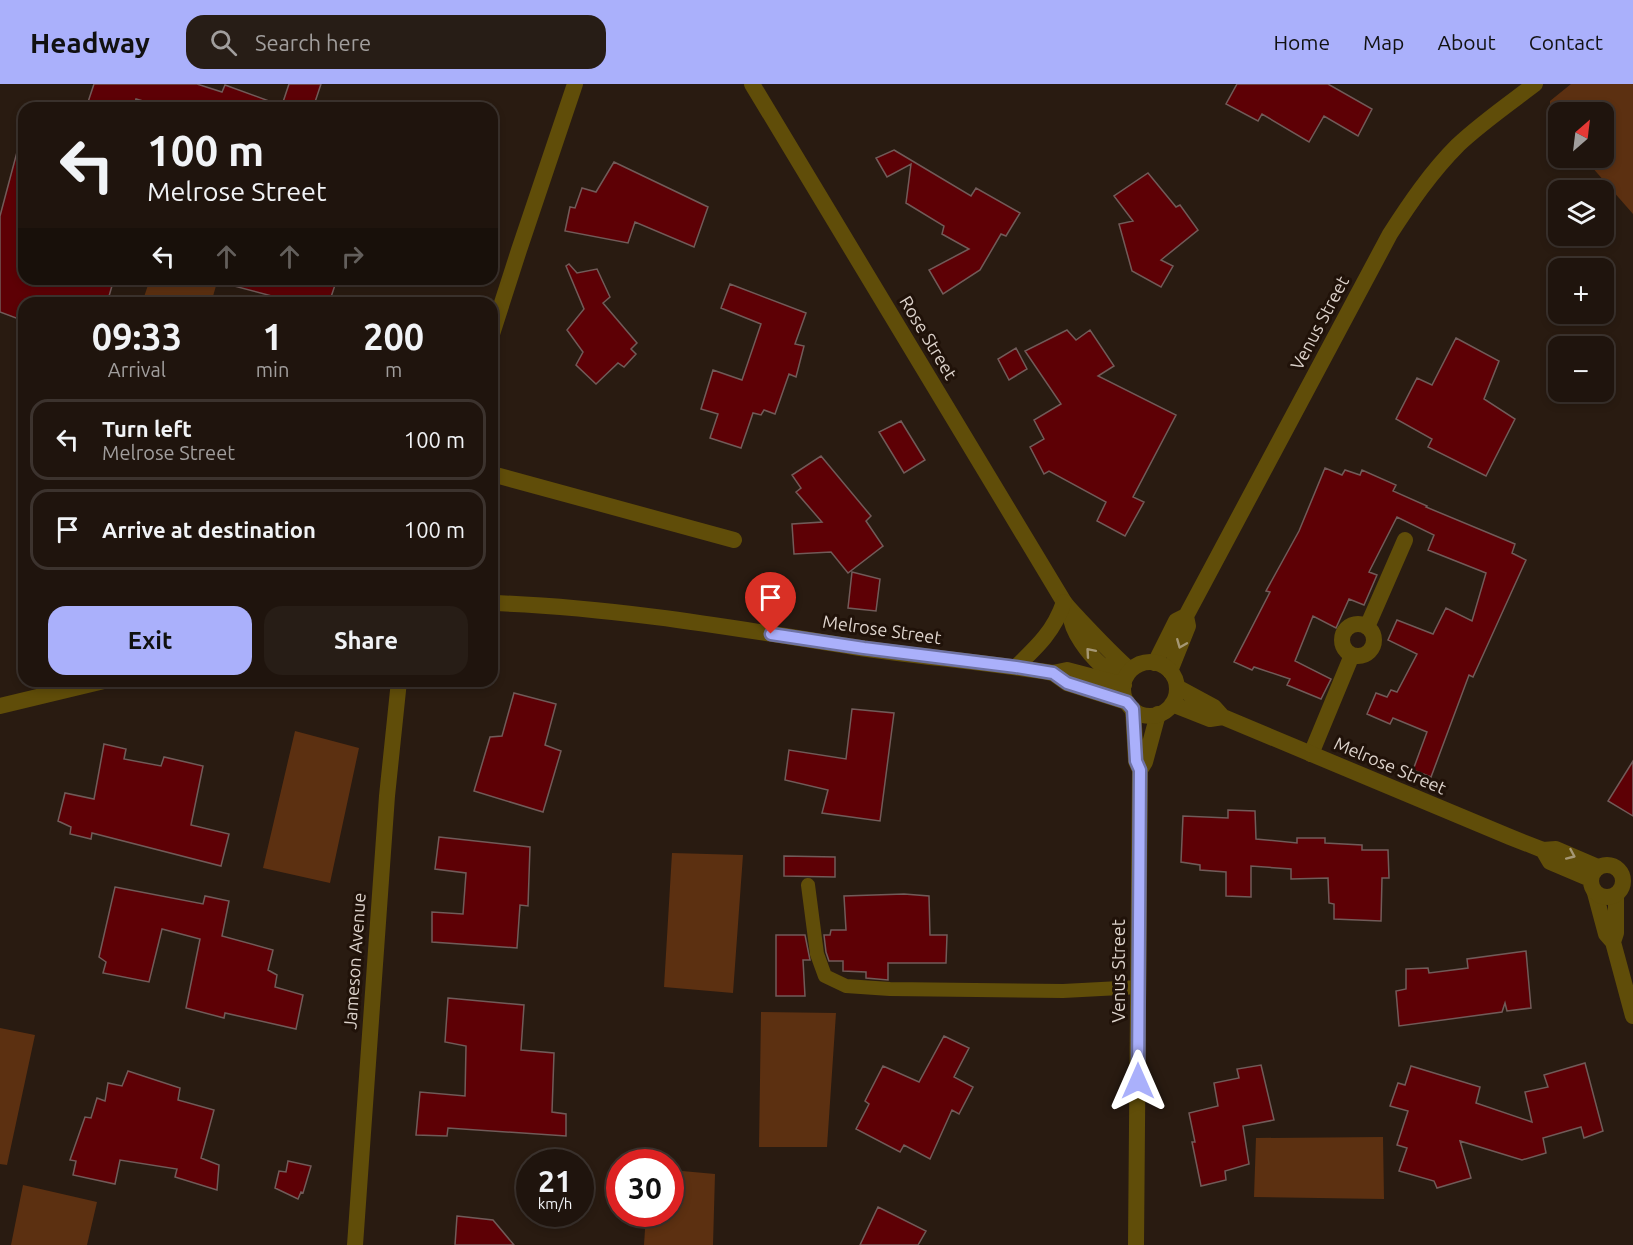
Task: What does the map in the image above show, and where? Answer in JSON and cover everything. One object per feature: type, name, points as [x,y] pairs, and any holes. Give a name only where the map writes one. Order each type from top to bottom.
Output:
[{"type":"street","points":[[498,315],[575,84]]},
{"type":"street","name":"Rose Street","points":[[752,84],[1067,607],[1081,642],[1100,663],[1126,678]]},
{"type":"street","name":"Venus Street","points":[[1155,663],[1176,621],[1186,616],[1390,234],[1407,208],[1429,176],[1460,143],[1534,84]]},
{"type":"street","points":[[498,476],[734,540]]},
{"type":"street","points":[[1367,627],[1405,540]]},
{"type":"street","name":"Melrose Street","points":[[498,603],[597,611],[700,623],[1053,673],[1067,670],[1126,678]]},
{"type":"street","points":[[1016,667],[1039,646],[1067,607]]},
{"type":"street","name":"Venus Street","points":[[1170,671],[1188,626],[1186,616]]},
{"type":"street","points":[[1361,624],[1367,627],[1374,638],[1370,651],[1359,656],[1346,651],[1342,646],[1342,639],[1348,627],[1361,624]]},
{"type":"street","points":[[1311,754],[1352,655]]},
{"type":"street","points":[[1146,662],[1163,665],[1175,679],[1176,696],[1166,710],[1149,716],[1140,714],[1130,706],[1123,691],[1126,678],[1137,665],[1146,662]]},
{"type":"street","name":"Melrose Street","points":[[1053,673],[1067,683],[1130,706]]},
{"type":"street","points":[[0,706],[79,687]]},
{"type":"street","name":"Jameson Avenue","points":[[355,1245],[387,796],[398,687]]},
{"type":"street","name":"Melrose Street","points":[[1177,687],[1214,707],[1223,717],[1543,850],[1556,849],[1594,880]]},
{"type":"street","name":"Melrose Street","points":[[1172,704],[1210,719],[1223,717]]},
{"type":"street","name":"Venus Street","points":[[1130,706],[1136,761],[1140,770],[1136,1245]]},
{"type":"street","name":"Venus Street","points":[[1140,770],[1145,762],[1158,714]]},
{"type":"street","points":[[1613,942],[1625,887],[1619,869],[1605,865],[1594,880],[1606,934],[1613,942],[1633,1016]]},
{"type":"street","points":[[1594,880],[1601,897],[1608,898],[1625,887]]},
{"type":"lane","points":[[808,885],[817,954],[825,976],[846,986],[890,989],[1063,991],[1139,987]]},
{"type":"shaded area","points":[[1571,84],[1633,84],[1633,214],[1614,192],[1614,180],[1603,180],[1593,168],[1614,168],[1614,102],[1550,101]]},
{"type":"shaded area","points":[[148,285],[216,285],[213,297],[144,297]]},
{"type":"shaded area","points":[[295,731],[359,748],[330,883],[263,868]]},
{"type":"shaded area","points":[[672,853],[743,855],[733,993],[664,987]]},
{"type":"shaded area","points":[[761,1012],[836,1013],[827,1147],[759,1147]]},
{"type":"shaded area","points":[[0,1028],[35,1035],[7,1165],[0,1164]]},
{"type":"shaded area","points":[[1383,1137],[1384,1199],[1254,1197],[1256,1138]]},
{"type":"shaded area","points":[[684,1171],[715,1174],[713,1245],[644,1245],[645,1227],[684,1227]]},
{"type":"shaded area","points":[[23,1185],[97,1202],[87,1245],[11,1245]]},
{"type":"building","points":[[94,84],[197,84],[222,92],[225,85],[272,102],[146,102],[136,99],[135,102],[88,102]]},
{"type":"building","points":[[289,84],[321,84],[315,102],[283,102]]},
{"type":"building","points":[[1237,84],[1328,84],[1372,109],[1358,136],[1324,116],[1309,142],[1262,114],[1258,121],[1226,104]]},
{"type":"building","points":[[894,150],[971,196],[976,188],[1020,213],[1006,236],[1001,234],[980,270],[943,294],[929,270],[969,249],[942,234],[944,226],[906,203],[911,164],[887,177],[876,158]]},
{"type":"building","points":[[18,152],[18,285],[112,285],[109,297],[18,297],[18,319],[0,312],[0,216]]},
{"type":"building","points":[[614,162],[708,207],[694,247],[635,222],[628,243],[565,231],[570,207],[575,208],[582,188],[596,192]]},
{"type":"building","points":[[1148,173],[1176,207],[1180,205],[1198,230],[1161,260],[1173,266],[1161,287],[1132,271],[1119,224],[1133,221],[1114,196]]},
{"type":"building","points":[[569,264],[577,273],[597,269],[610,297],[603,303],[637,343],[631,349],[636,354],[624,367],[618,363],[596,384],[576,365],[583,352],[567,330],[584,309],[566,266]]},
{"type":"building","points":[[730,284],[806,313],[795,344],[804,346],[796,377],[789,374],[775,414],[764,410],[761,415],[753,413],[741,448],[710,438],[718,414],[701,409],[713,370],[742,380],[761,324],[721,308]]},
{"type":"building","points":[[335,285],[331,297],[275,297],[234,286]]},
{"type":"building","points":[[1067,330],[1076,340],[1090,330],[1114,366],[1098,376],[1176,415],[1133,497],[1144,502],[1125,536],[1097,521],[1106,502],[1049,471],[1044,474],[1030,447],[1044,439],[1034,420],[1061,404],[1025,351]]},
{"type":"building","points":[[1456,338],[1499,361],[1484,399],[1515,419],[1486,476],[1428,447],[1432,439],[1396,419],[1417,378],[1432,385]]},
{"type":"building","points":[[1016,348],[1027,369],[1009,380],[998,359]]},
{"type":"building","points":[[901,421],[925,460],[904,473],[879,432]]},
{"type":"building","points":[[821,456],[871,516],[866,521],[883,546],[848,573],[831,552],[794,554],[792,524],[822,522],[796,492],[801,488],[792,475]]},
{"type":"building","points":[[1325,468],[1342,475],[1345,470],[1360,475],[1362,470],[1396,485],[1393,491],[1515,544],[1512,553],[1526,560],[1473,677],[1469,675],[1431,777],[1413,770],[1427,732],[1393,718],[1390,724],[1367,714],[1376,693],[1387,697],[1391,690],[1397,692],[1417,654],[1388,640],[1397,620],[1433,634],[1446,608],[1472,621],[1486,573],[1428,550],[1434,535],[1397,517],[1369,572],[1377,575],[1364,605],[1349,599],[1336,628],[1313,616],[1295,661],[1331,679],[1321,699],[1287,685],[1290,679],[1254,667],[1252,670],[1234,662],[1270,592],[1266,591],[1299,531]]},
{"type":"building","points":[[852,572],[880,579],[876,611],[848,608]]},
{"type":"building","points":[[514,693],[556,704],[545,745],[561,751],[543,812],[474,791],[490,737],[502,736]]},
{"type":"building","points":[[852,709],[894,713],[880,821],[822,813],[828,790],[785,780],[789,750],[846,759]]},
{"type":"building","points":[[104,744],[126,749],[124,759],[161,766],[164,757],[203,766],[191,825],[229,834],[221,866],[92,833],[91,839],[70,834],[71,827],[58,821],[65,793],[94,799]]},
{"type":"building","points":[[1633,761],[1633,816],[1608,801]]},
{"type":"building","points":[[1228,810],[1255,811],[1256,839],[1297,843],[1297,838],[1325,838],[1325,843],[1362,845],[1362,850],[1388,850],[1389,878],[1382,878],[1381,921],[1334,919],[1334,904],[1329,903],[1328,878],[1291,879],[1291,869],[1251,866],[1251,897],[1226,896],[1226,872],[1200,870],[1200,865],[1181,862],[1183,816],[1228,818]]},
{"type":"building","points":[[439,837],[530,847],[528,906],[520,905],[517,948],[432,942],[432,912],[463,914],[466,873],[435,869]]},
{"type":"building","points":[[784,856],[835,857],[835,877],[784,876]]},
{"type":"building","points":[[115,887],[203,904],[205,896],[229,901],[222,936],[273,950],[268,970],[277,975],[275,987],[303,995],[296,1029],[225,1013],[224,1018],[186,1008],[200,939],[162,929],[149,982],[103,973],[106,962],[99,957]]},
{"type":"building","points":[[904,894],[929,896],[930,935],[947,935],[946,963],[888,963],[888,980],[866,978],[866,972],[843,971],[843,961],[829,961],[824,935],[830,935],[831,930],[846,930],[844,896]]},
{"type":"building","points":[[776,935],[805,935],[810,960],[803,960],[805,996],[776,996]]},
{"type":"building","points":[[1526,951],[1531,1008],[1507,1011],[1505,1003],[1502,1012],[1399,1026],[1396,991],[1406,989],[1406,969],[1428,968],[1429,973],[1468,968],[1467,959]]},
{"type":"building","points":[[448,998],[524,1005],[521,1050],[554,1053],[552,1112],[566,1114],[566,1136],[448,1128],[447,1136],[416,1135],[420,1092],[465,1096],[466,1046],[445,1042]]},
{"type":"building","points":[[944,1036],[969,1048],[954,1077],[973,1087],[959,1114],[952,1110],[930,1159],[904,1145],[900,1152],[856,1129],[869,1104],[865,1101],[883,1066],[919,1082]]},
{"type":"building","points":[[1585,1063],[1603,1131],[1584,1138],[1581,1127],[1543,1138],[1546,1153],[1522,1160],[1460,1141],[1471,1178],[1437,1188],[1434,1181],[1399,1171],[1407,1148],[1397,1145],[1408,1111],[1390,1106],[1398,1083],[1405,1085],[1411,1066],[1480,1087],[1476,1103],[1532,1122],[1525,1092],[1548,1087],[1544,1075]]},
{"type":"building","points":[[1261,1065],[1274,1120],[1243,1126],[1249,1164],[1225,1171],[1226,1180],[1201,1186],[1189,1113],[1218,1106],[1214,1083],[1239,1078],[1237,1069]]},
{"type":"building","points":[[128,1071],[180,1088],[178,1100],[214,1110],[201,1158],[219,1165],[217,1190],[175,1177],[177,1169],[120,1160],[115,1184],[73,1175],[76,1161],[70,1160],[85,1117],[91,1118],[97,1098],[105,1101],[108,1083],[122,1086]]},
{"type":"building","points":[[288,1161],[311,1166],[303,1193],[301,1192],[298,1199],[275,1188],[279,1171],[286,1172]]},
{"type":"building","points":[[878,1207],[926,1231],[918,1245],[860,1245]]},
{"type":"building","points":[[457,1216],[493,1220],[514,1245],[455,1245]]},
{"type":"route","points":[[771,634],[1053,673],[1067,683],[1127,702],[1133,709],[1136,761],[1140,770],[1138,1081]]}]
